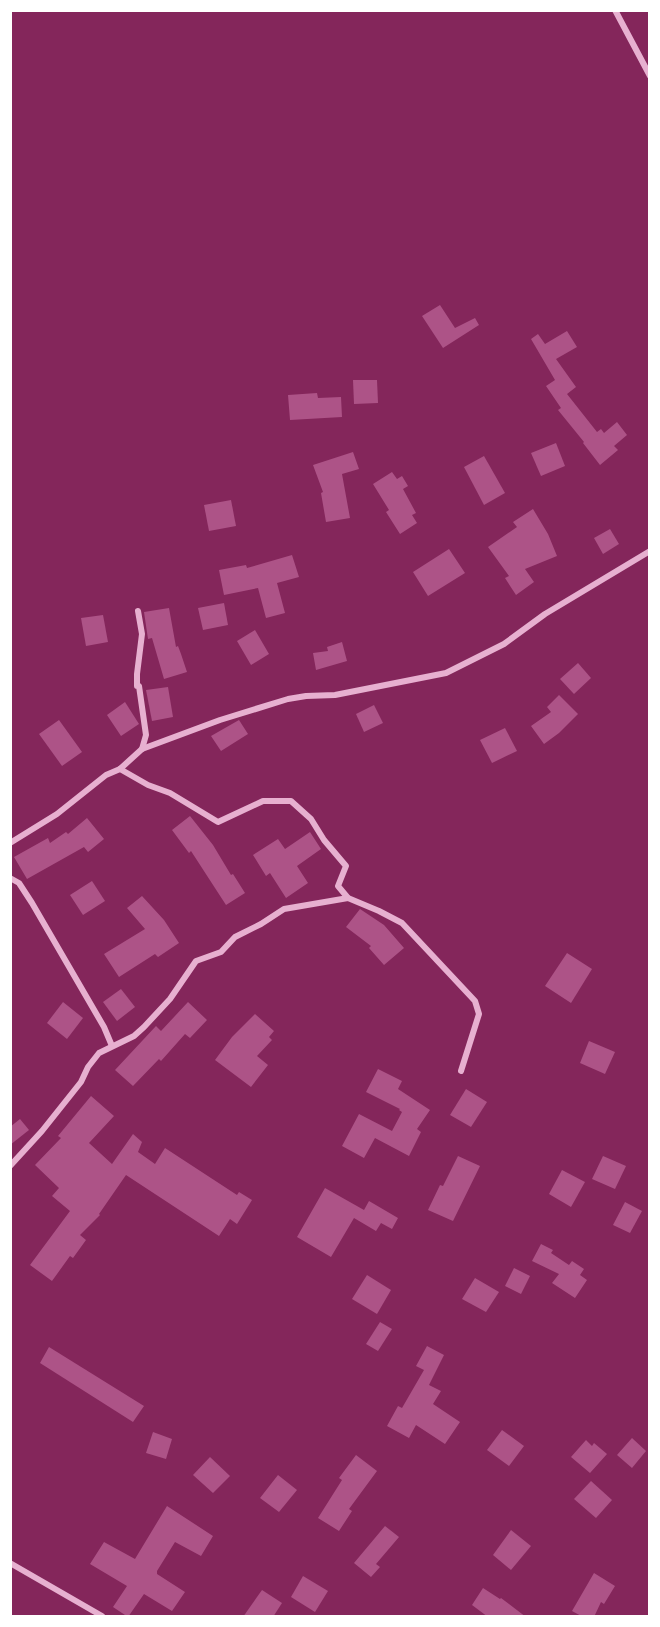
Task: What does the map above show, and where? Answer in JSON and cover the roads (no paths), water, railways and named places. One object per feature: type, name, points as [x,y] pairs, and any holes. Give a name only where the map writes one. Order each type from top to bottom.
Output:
[{"type":"street","points":[[615,10],[650,76]]},
{"type":"street","points":[[10,843],[57,814],[106,775],[120,769],[142,748],[288,699],[306,696],[334,696],[446,673],[504,644],[545,614],[650,551]]},
{"type":"street","points":[[138,611],[142,634],[136,674],[137,686],[140,686],[146,735],[142,748]]},
{"type":"street","points":[[120,769],[148,785],[170,793],[218,822],[263,801],[291,801],[311,819],[324,840],[346,866],[338,886],[348,898],[402,923],[475,1001],[479,1014],[461,1071]]},
{"type":"street","points":[[10,878],[20,884],[32,903],[104,1027],[112,1046]]},
{"type":"street","points":[[10,1166],[42,1131],[81,1082],[88,1067],[99,1053],[134,1036],[152,1020],[170,999],[196,961],[221,952],[235,937],[284,909],[348,898]]},
{"type":"street","points":[[10,1563],[102,1617]]}]
